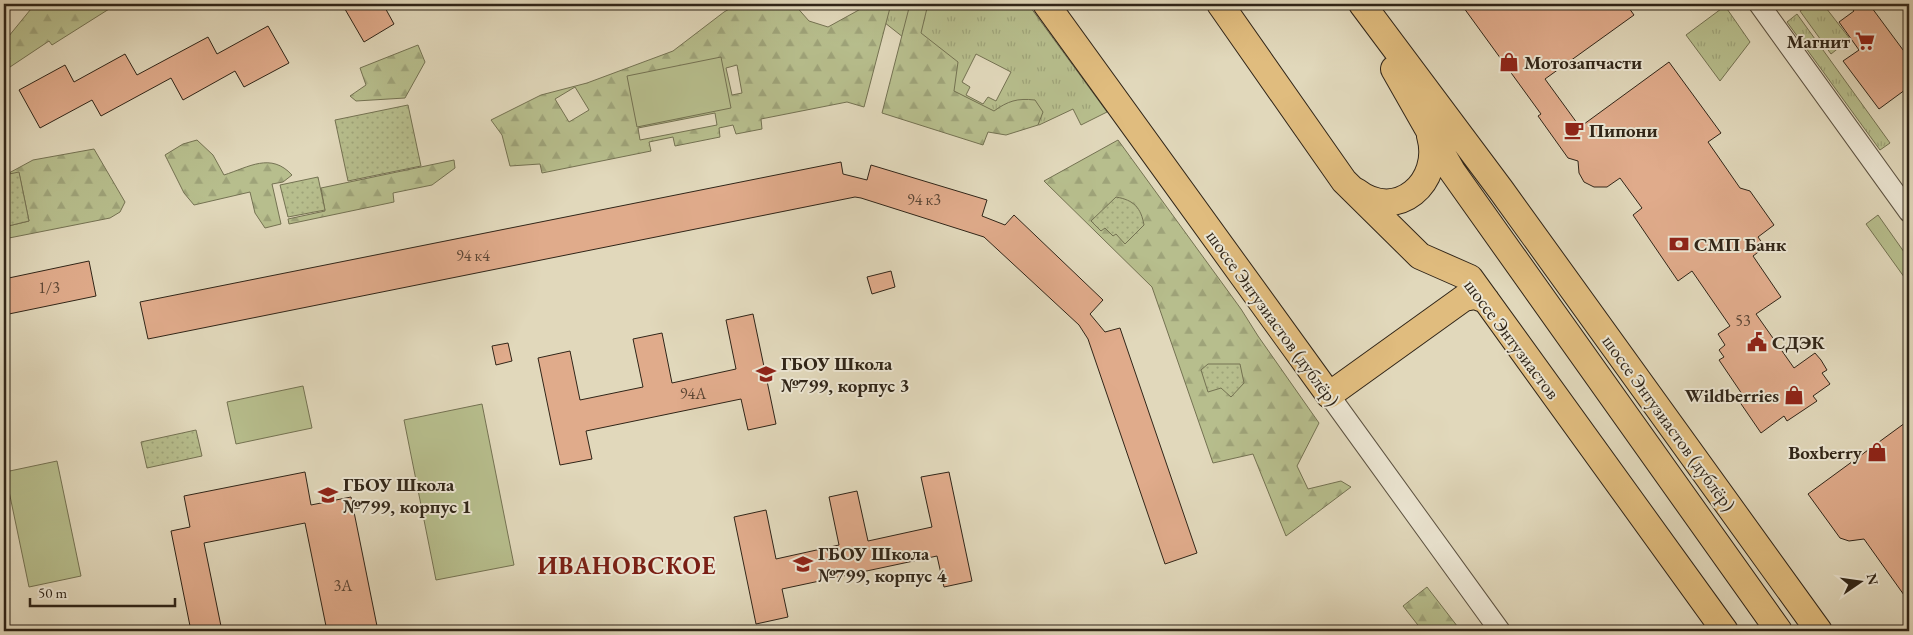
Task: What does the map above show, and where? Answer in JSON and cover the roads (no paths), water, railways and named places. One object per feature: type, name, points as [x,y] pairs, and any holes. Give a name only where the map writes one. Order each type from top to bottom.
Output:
[{"type":"main road","name":"шоссе Энтузиастов (дублёр)","points":[[1046,4],[1329,395]]},
{"type":"main road","name":"шоссе Энтузиастов","points":[[1220,4],[1344,181],[1420,256],[1474,292],[1725,631]]},
{"type":"main road","points":[[1358,4],[1452,171],[1779,631]]},
{"type":"main road","name":"шоссе Энтузиастов (дублёр)","points":[[1362,4],[1501,190],[1819,631]]},
{"type":"main road","points":[[1344,181],[1372,201],[1390,202],[1407,197],[1424,182],[1433,160],[1431,136],[1425,126]]},
{"type":"main road","points":[[1329,395],[1474,292]]},
{"type":"street","points":[[1760,4],[1909,212]]},
{"type":"street","name":"шоссе Энтузиастов (дублёр)","points":[[1329,395],[1500,631]]},
{"type":"place","name":"Магнит","points":[[1865,41]]},
{"type":"place","name":"Мотозапчасти","points":[[1509,62]]},
{"type":"place","name":"Пипони","points":[[1574,130]]},
{"type":"place","name":"СМП Банк","points":[[1679,244]]},
{"type":"place","name":"СДЭК","points":[[1757,342]]},
{"type":"place","name":"ГБОУ Школа №799, корпус 3","points":[[766,374]]},
{"type":"place","name":"Wildberries","points":[[1794,395]]},
{"type":"place","name":"Boxberry","points":[[1877,452]]},
{"type":"place","name":"ГБОУ Школа №799, корпус 1","points":[[328,495]]},
{"type":"place","name":"ГБОУ Школа №799, корпус 4","points":[[803,564]]},
{"type":"district","name":"ИВАНОВСКОЕ","points":[[627,565]]}]
